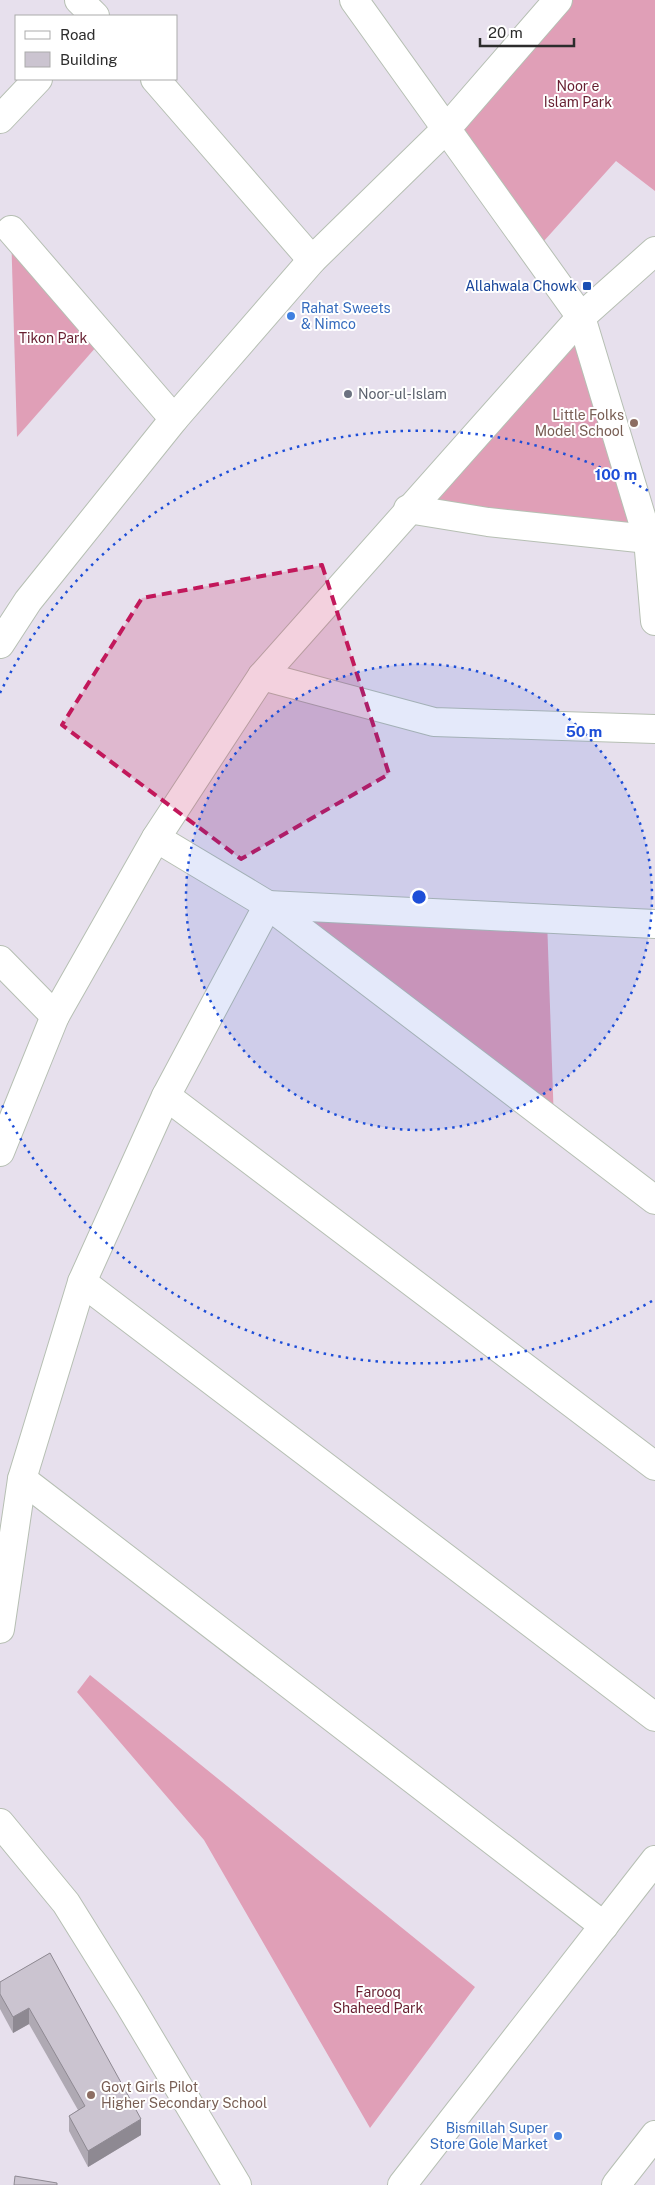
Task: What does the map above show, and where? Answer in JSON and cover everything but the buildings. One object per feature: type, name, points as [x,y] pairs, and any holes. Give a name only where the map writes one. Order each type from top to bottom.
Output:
[{"type":"street","points":[[79,0],[94,15]]},
{"type":"street","points":[[354,0],[581,317],[648,539],[655,621]]},
{"type":"street","points":[[0,644],[28,602],[174,419],[312,260],[447,128],[558,0]]},
{"type":"street","points":[[0,119],[37,80]]},
{"type":"street","points":[[156,80],[312,260]]},
{"type":"street","points":[[11,230],[174,419]]},
{"type":"street","points":[[0,1152],[55,1016],[156,838],[262,676],[408,509],[581,317],[655,251]]},
{"type":"street","points":[[408,509],[488,522],[648,539]]},
{"type":"street","points":[[262,676],[434,722],[655,729]]},
{"type":"street","points":[[156,838],[268,905],[655,1200]]},
{"type":"street","points":[[268,905],[655,924]]},
{"type":"street","points":[[0,1629],[22,1479],[82,1282],[166,1096],[268,905]]},
{"type":"street","points":[[0,960],[55,1016]]},
{"type":"street","points":[[166,1096],[655,1466]]},
{"type":"street","points":[[82,1282],[655,1717]]},
{"type":"street","points":[[22,1479],[604,1926]]},
{"type":"street","points":[[0,1823],[66,1903],[129,2004],[236,2185]]},
{"type":"street","points":[[402,2185],[655,1860]]},
{"type":"street","points":[[616,2185],[655,2135]]},
{"type":"highlighted area","points":[[322,565],[389,774],[241,859],[62,725],[142,598]]},
{"type":"green space","name":"Noor e Islam Park","points":[[558,0],[655,0],[655,191],[616,161],[534,252],[447,128]]},
{"type":"green space","name":"Tikon Park","points":[[11,230],[104,338],[17,437]]},
{"type":"green space","points":[[581,317],[648,539],[408,509]]},
{"type":"green space","points":[[268,905],[547,919],[554,1123]]},
{"type":"green space","name":"Farooq Shaheed Park","points":[[90,1675],[475,1987],[370,2128],[204,1840],[77,1692]]},
{"type":"place","name":"Allahwala Chowk","points":[[587,286]]},
{"type":"place","name":"Rahat Sweets & Nimco","points":[[291,316]]},
{"type":"place","name":"Noor-ul-Islam","points":[[348,394]]},
{"type":"place","name":"Little Folks Model School","points":[[634,423]]},
{"type":"place","name":"Govt Girls Pilot Higher Secondary School","points":[[91,2095]]},
{"type":"place","name":"Bismillah Super Store Gole Market","points":[[558,2136]]}]
